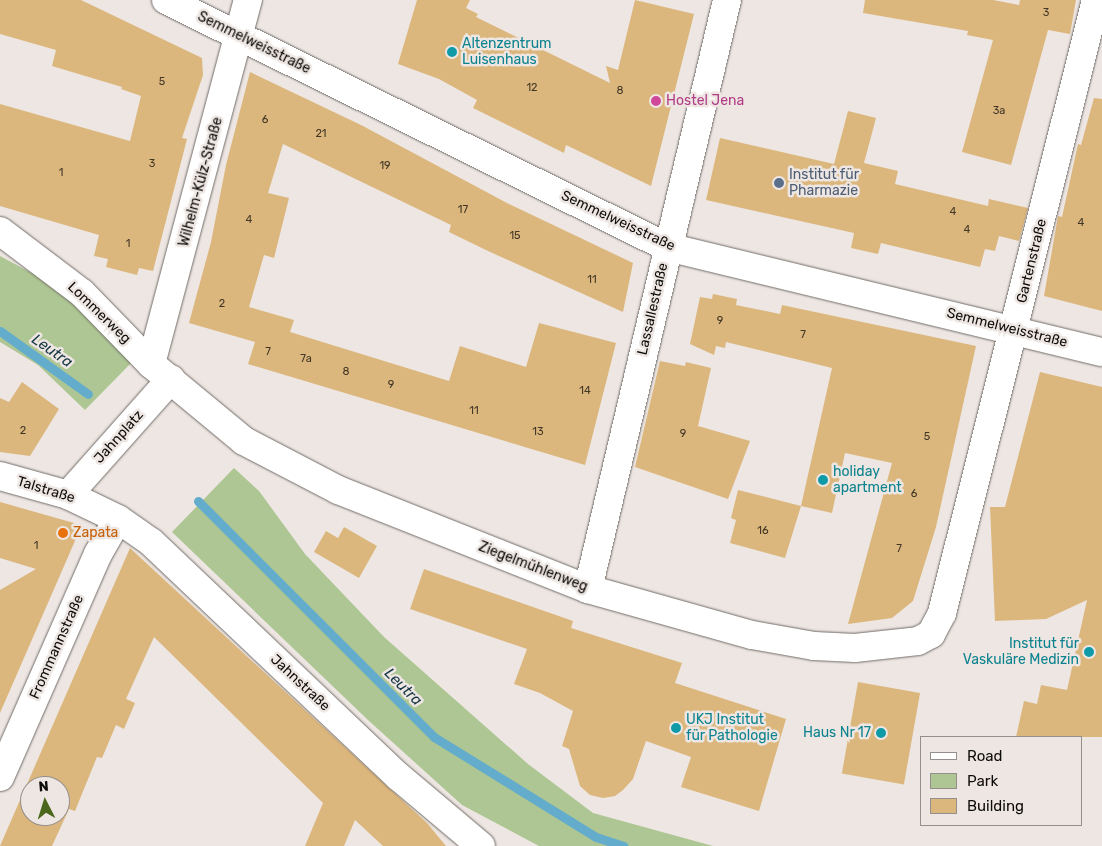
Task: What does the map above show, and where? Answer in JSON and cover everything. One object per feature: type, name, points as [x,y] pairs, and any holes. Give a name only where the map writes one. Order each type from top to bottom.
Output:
[{"type":"street","name":"Semmelweisstraße","points":[[166,0],[667,247],[1102,352]]},
{"type":"street","name":"Wilhelm-Külz-Straße","points":[[161,372],[248,0]]},
{"type":"street","name":"Lassallestraße","points":[[588,589],[667,247],[727,0]]},
{"type":"street","name":"Gartenstraße","points":[[931,634],[942,613],[1015,330],[1096,0]]},
{"type":"street","name":"Lommerweg","points":[[0,231],[82,294],[161,372]]},
{"type":"street","name":"Jahnplatz","points":[[68,494],[161,372]]},
{"type":"street","name":"Ziegelmühlenweg","points":[[161,372],[244,441],[338,490],[588,589],[752,635],[814,646],[855,648],[918,641],[931,634]]},
{"type":"street","name":"Talstraße","points":[[0,476],[68,494],[118,519]]},
{"type":"street","name":"Frommannstraße","points":[[0,777],[98,554],[118,519]]},
{"type":"street","name":"Jahnstraße","points":[[118,519],[151,542],[399,777],[478,845]]},
{"type":"green space","points":[[0,256],[63,290],[132,362],[85,410],[38,365],[0,342]]},
{"type":"green space","points":[[234,468],[259,491],[305,554],[384,637],[528,764],[593,813],[713,846],[539,846],[462,805],[368,720],[172,532]]},
{"type":"building","points":[[0,0],[81,0],[202,58],[203,75],[182,138],[187,139],[153,271],[139,268],[137,275],[106,267],[108,259],[94,256],[99,235],[0,206],[0,104],[130,141],[141,96],[121,89],[122,87],[52,66],[56,50],[0,34]]},
{"type":"building","points":[[417,0],[470,0],[466,8],[478,14],[476,17],[610,83],[606,66],[618,70],[635,0],[694,14],[651,186],[566,145],[564,153],[473,108],[477,100],[439,79],[398,64]]},
{"type":"building","points":[[865,0],[993,0],[1019,5],[1020,0],[1076,0],[1070,34],[1048,30],[1011,165],[962,152],[993,40],[967,35],[968,31],[863,13]]},
{"type":"building","points":[[250,72],[361,125],[507,203],[633,263],[623,312],[449,232],[451,225],[283,144],[268,193],[289,198],[274,258],[264,255],[249,307],[294,320],[290,332],[449,381],[460,346],[526,367],[539,323],[616,343],[585,465],[248,364],[255,342],[189,323],[211,242],[226,165]]},
{"type":"building","points":[[1094,98],[1102,99],[1102,311],[1044,296],[1058,216],[1062,217],[1078,144],[1081,145]]},
{"type":"building","points":[[848,111],[876,118],[864,163],[898,171],[895,184],[988,206],[989,199],[1028,208],[1019,241],[999,236],[995,251],[985,249],[980,267],[881,243],[878,254],[851,248],[854,233],[706,200],[720,138],[834,164]]},
{"type":"building","points":[[713,294],[737,299],[736,305],[780,314],[782,305],[976,346],[936,527],[913,601],[892,618],[848,624],[892,463],[845,453],[832,513],[801,506],[832,368],[726,342],[725,348],[716,346],[714,355],[690,344],[700,297],[712,299]]},
{"type":"building","points":[[660,361],[685,366],[686,362],[711,368],[698,426],[750,441],[728,499],[635,467]]},
{"type":"building","points":[[1040,372],[1102,387],[1102,737],[1016,736],[1024,701],[1037,704],[1041,685],[1067,690],[1087,600],[1046,619],[995,621],[990,507],[1005,507]]},
{"type":"building","points":[[22,382],[59,409],[30,456],[0,452],[0,398],[9,402]]},
{"type":"building","points":[[738,490],[801,506],[785,558],[730,543],[736,520],[731,518]]},
{"type":"building","points":[[0,502],[74,523],[78,534],[0,713],[0,590],[36,569],[0,558]]},
{"type":"building","points":[[344,527],[377,546],[359,578],[314,552],[326,531],[338,538]]},
{"type":"building","points":[[130,548],[427,823],[446,846],[383,846],[355,820],[344,846],[305,846],[323,803],[154,637],[126,699],[135,703],[124,729],[116,725],[102,758],[97,757],[75,811],[70,809],[70,776],[31,776]]},
{"type":"building","name":"UKJ Institut für Pathologie","points":[[424,569],[573,621],[571,628],[682,663],[675,683],[786,719],[759,811],[681,787],[691,757],[646,741],[633,779],[623,790],[615,796],[603,798],[590,795],[580,786],[569,749],[562,746],[573,711],[540,693],[514,684],[527,649],[410,609]]},
{"type":"building","name":"Haus Nr 17","points":[[858,682],[920,693],[904,785],[842,774]]},
{"type":"building","points":[[20,800],[20,826],[61,826],[52,846],[0,846]]},
{"type":"waterway","name":"Leutra","points":[[0,331],[88,394]]},
{"type":"waterway","name":"Leutra","points":[[198,501],[434,737],[596,837],[624,846]]},
{"type":"place","name":"Altenzentrum Luisenhaus","points":[[452,52]]},
{"type":"place","name":"Hostel Jena","points":[[656,101]]},
{"type":"place","name":"Institut für Pharmazie","points":[[779,183]]},
{"type":"place","name":"holiday apartment","points":[[823,480]]},
{"type":"place","name":"Zapata","points":[[63,533]]},
{"type":"place","name":"Institut für Vaskuläre Medizin","points":[[1089,652]]},
{"type":"place","name":"UKJ Institut für Pathologie","points":[[676,728]]},
{"type":"place","name":"Haus Nr 17","points":[[881,733]]}]
